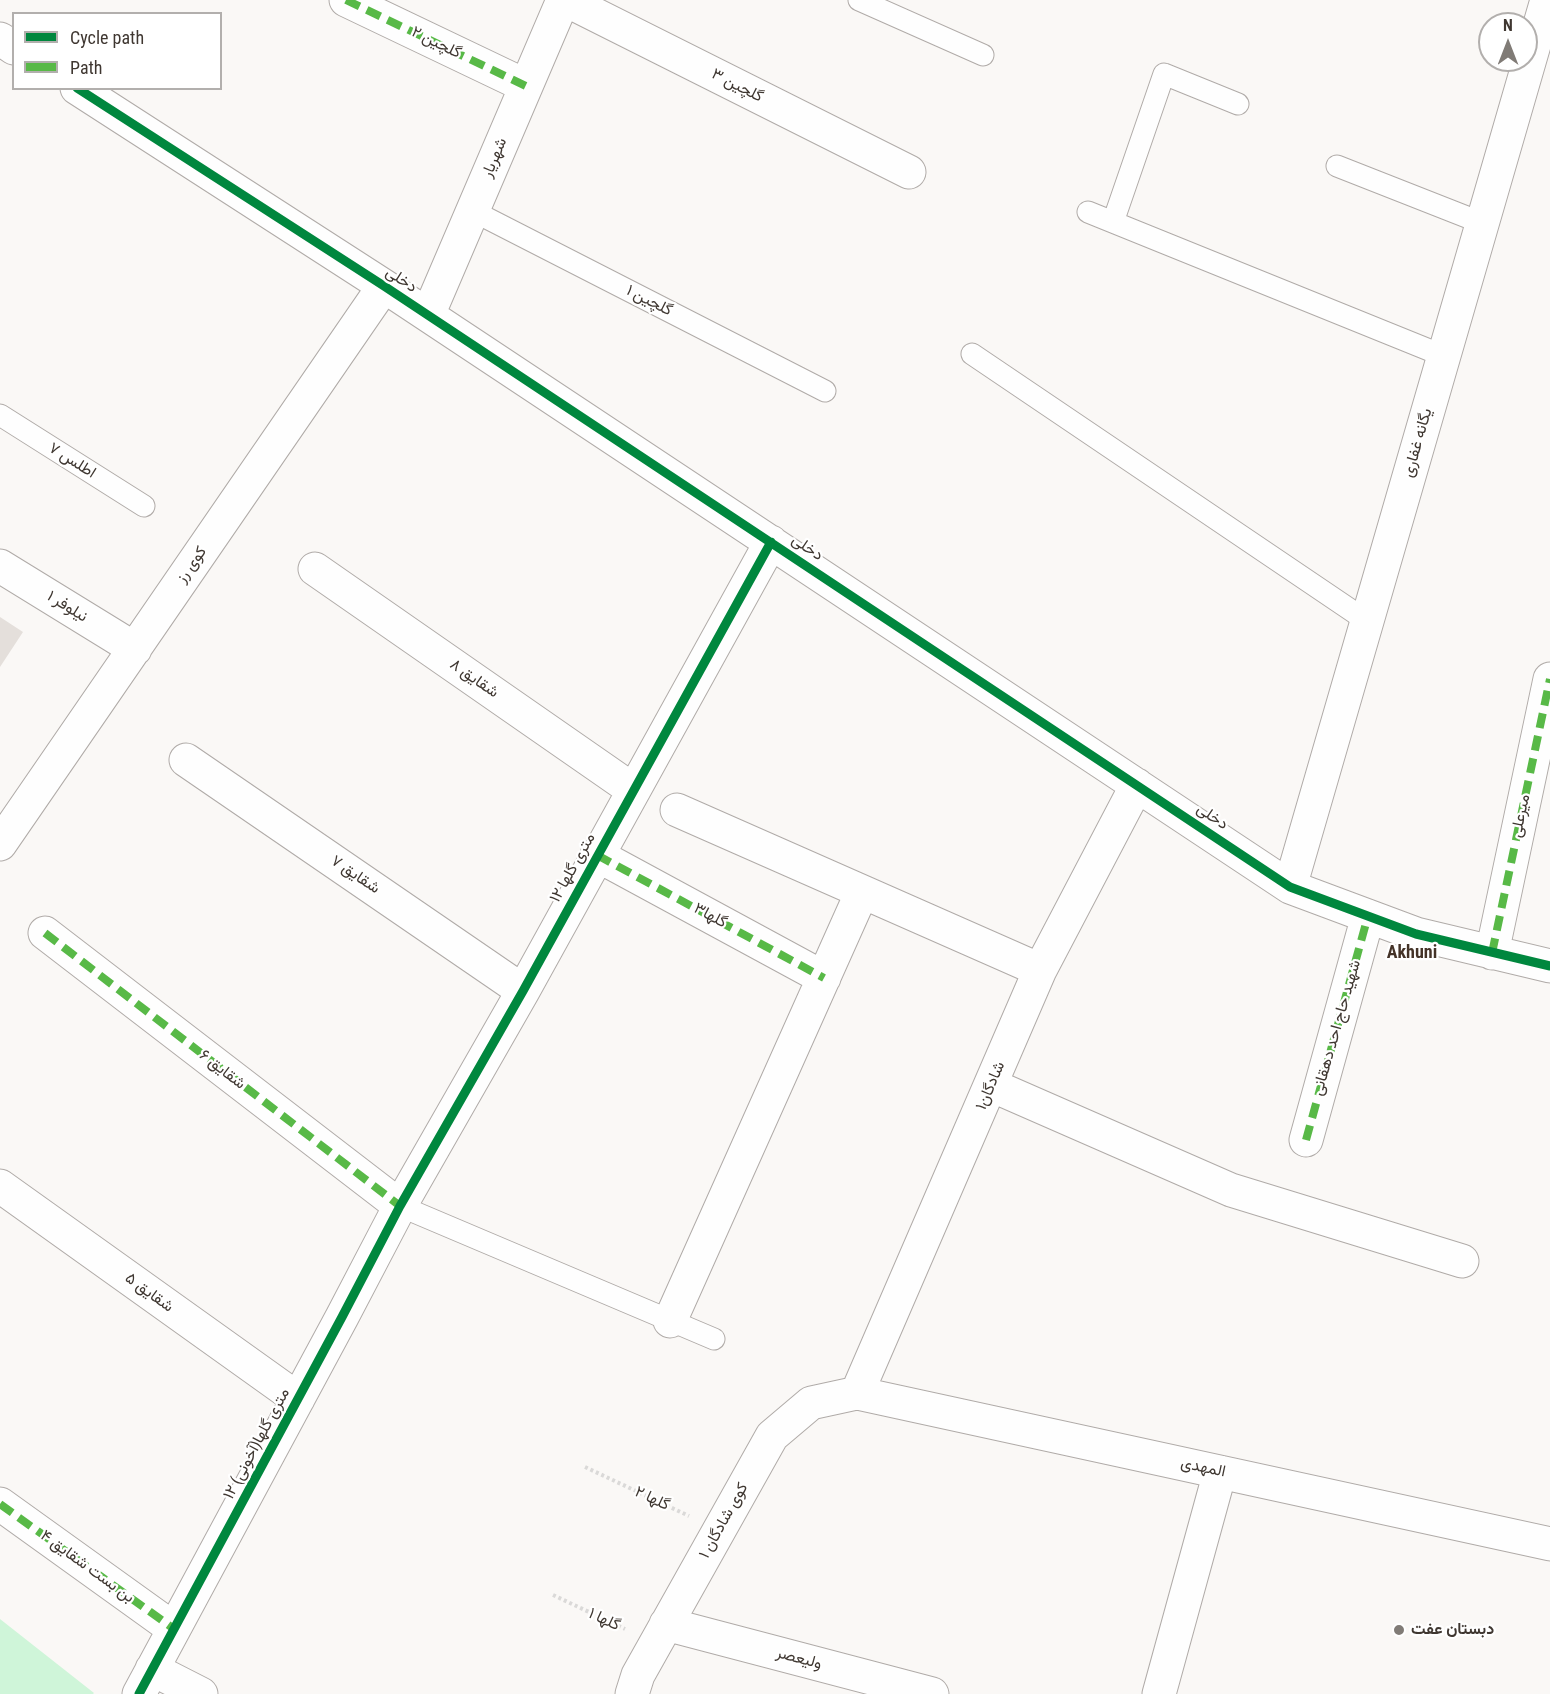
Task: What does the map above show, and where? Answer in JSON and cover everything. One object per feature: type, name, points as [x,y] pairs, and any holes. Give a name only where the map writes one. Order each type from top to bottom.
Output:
[{"type":"street","name":"گلچین ۲","points":[[346,0],[526,86]]},
{"type":"street","name":"شهریار","points":[[428,315],[564,0]]},
{"type":"street","name":"گلچین ۳","points":[[564,0],[909,172]]},
{"type":"street","name":"یگانه غفاری","points":[[1290,886],[1482,223],[1540,2]]},
{"type":"street","name":"دخلی","points":[[80,90],[384,286],[1290,886],[1416,934],[1550,966]]},
{"type":"street","name":"کوی رز","points":[[0,844],[384,286]]},
{"type":"street","name":"۱۲ متری گلها","points":[[400,1206],[523,991],[771,542]]},
{"type":"street","name":"نیلوفر ۱","points":[[0,566],[135,649]]},
{"type":"street","name":"شقایق ۸","points":[[315,568],[633,790]]},
{"type":"street","name":"میرعلی","points":[[1492,953],[1550,680]]},
{"type":"street","name":"شقایق ۷","points":[[186,760],[523,991]]},
{"type":"street","name":"شادگان۱","points":[[857,1393],[1040,970],[1137,785]]},
{"type":"street","points":[[677,810],[1040,970]]},
{"type":"street","name":"گلها۳","points":[[597,855],[824,978]]},
{"type":"street","points":[[670,1321],[862,892]]},
{"type":"street","name":"شهید حاج احد دهقانی","points":[[1306,1140],[1368,916]]},
{"type":"street","name":"شقایق ۶","points":[[45,933],[400,1206]]},
{"type":"street","points":[[991,1085],[1231,1190],[1462,1261]]},
{"type":"street","name":"شقایق ۵","points":[[0,1186],[298,1399]]},
{"type":"street","name":"۱۲ متری گلها(آخونی)","points":[[146,1682],[400,1206]]},
{"type":"street","name":"المهدی","points":[[857,1393],[1550,1544]]},
{"type":"street","name":"کوی شادگان ۱","points":[[632,1694],[638,1675],[772,1436],[811,1403],[857,1393]]},
{"type":"street","points":[[1159,1694],[1220,1472]]},
{"type":"street","name":"بن بست شقایق ۴","points":[[0,1504],[174,1629]]},
{"type":"street","name":"ولیعصر","points":[[661,1634],[932,1694]]},
{"type":"street","points":[[146,1682],[201,1694]]},
{"type":"lane","points":[[859,0],[983,55]]},
{"type":"lane","points":[[1113,222],[1164,74],[1238,104]]},
{"type":"lane","points":[[1337,166],[1482,223]]},
{"type":"lane","name":"گلچین ۱","points":[[472,211],[825,391]]},
{"type":"lane","points":[[1088,212],[1444,356]]},
{"type":"lane","points":[[972,354],[1367,621]]},
{"type":"lane","name":"اطلس ۷","points":[[0,415],[144,506]]},
{"type":"lane","points":[[400,1206],[714,1339]]},
{"type":"green space","points":[[0,1619],[94,1693],[0,1694]]},
{"type":"building","points":[[0,617],[23,632],[0,667]]},
{"type":"marked path","points":[[346,0],[526,86]]},
{"type":"marked path","points":[[1492,953],[1550,679]]},
{"type":"marked path","points":[[597,855],[824,978]]},
{"type":"marked path","points":[[1306,1140],[1368,916]]},
{"type":"marked path","points":[[45,933],[400,1206]]},
{"type":"marked path","points":[[0,1504],[174,1629]]},
{"type":"cycle path","points":[[80,90],[384,286],[1290,887],[1416,934],[1550,966]]},
{"type":"cycle path","points":[[139,1694],[400,1206],[523,991],[771,542]]},
{"type":"place","name":"دبستان عفت","points":[[1399,1630]]},
{"type":"district","name":"Akhuni","points":[[1412,953]]}]
